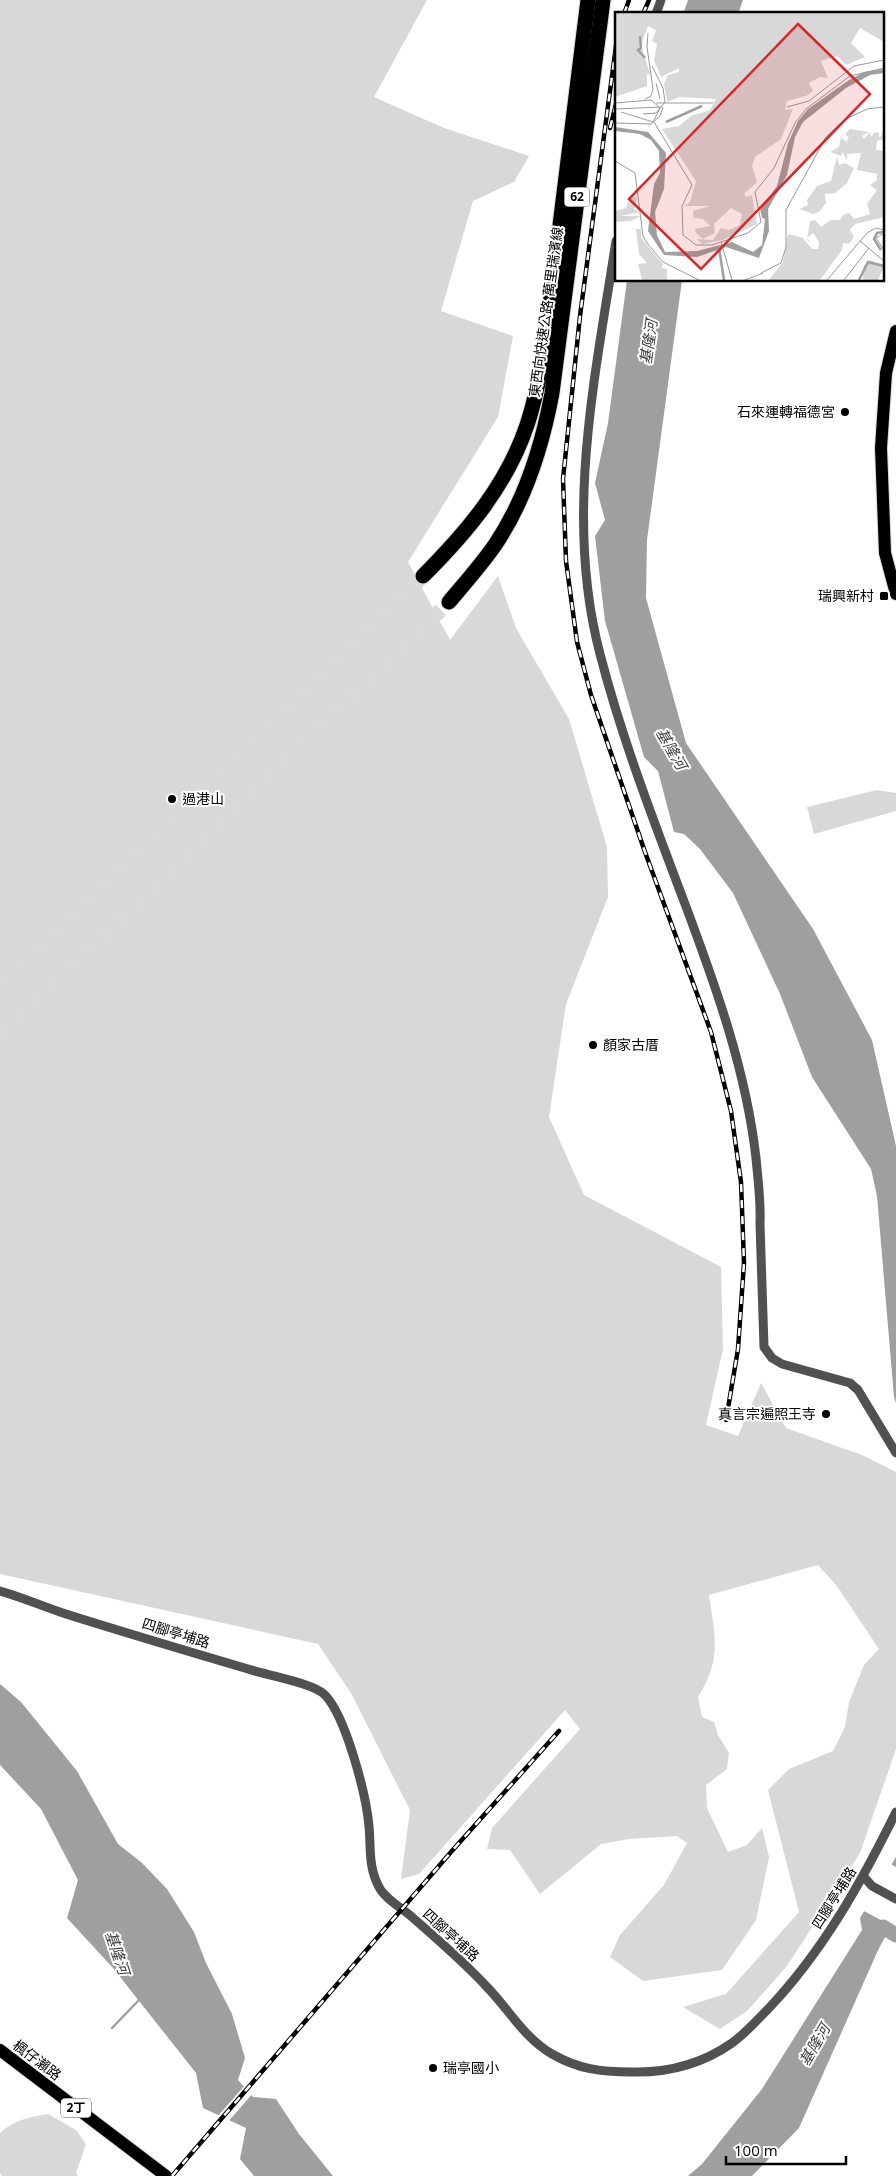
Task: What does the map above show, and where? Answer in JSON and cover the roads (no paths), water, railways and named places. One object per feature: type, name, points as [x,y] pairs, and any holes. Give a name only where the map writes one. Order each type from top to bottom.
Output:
[{"type":"highway","name":"東西向快速公路 萬里瑞濱線","points":[[423,576],[482,511],[507,471],[527,425],[537,391],[544,354],[588,0]]},
{"type":"highway","name":"東西向快速公路 萬里瑞濱線","points":[[449,602],[494,546],[509,522],[531,474],[546,426],[552,393],[602,0]]},
{"type":"main road","points":[[896,332],[886,373],[881,448],[885,554],[896,594]]},
{"type":"main road","name":"楓仔瀨路","points":[[0,2050],[166,2176]]},
{"type":"street","points":[[657,12],[661,0]]},
{"type":"street","points":[[615,248],[594,384],[582,500],[583,542],[588,593],[599,653],[653,818],[721,1004],[742,1076],[753,1135],[761,1204],[764,1347],[772,1358],[782,1364],[850,1383],[858,1390],[896,1453]]},
{"type":"street","name":"四腳亭埔路","points":[[0,1591],[86,1621],[306,1685],[323,1692],[340,1721],[355,1758],[369,1825],[370,1864],[380,1890],[486,1985],[531,2038],[549,2052],[590,2070],[609,2072],[673,2070],[731,2044],[750,2028],[792,1983],[817,1952],[864,1877],[896,1812]]},
{"type":"street","points":[[864,1877],[872,1886],[896,1899]]},
{"type":"water","points":[[688,0],[743,0],[739,12],[684,12]]},
{"type":"water","name":"基隆河","points":[[627,281],[682,281],[647,540],[646,598],[686,743],[813,929],[872,1040],[896,1146],[896,1403],[877,1196],[871,1169],[812,1077],[780,994],[733,893],[700,849],[684,834],[674,832],[658,771],[644,757],[605,621],[595,536],[605,520],[595,483],[608,423]]},
{"type":"water","name":"基隆河","points":[[0,1684],[21,1702],[77,1771],[118,1844],[142,1863],[167,1889],[194,1932],[206,1963],[232,2014],[245,2058],[238,2080],[253,2097],[276,2099],[299,2134],[333,2176],[254,2176],[240,2159],[246,2128],[203,2108],[196,2073],[113,1968],[67,1918],[78,1880],[41,1809],[0,1765]]},
{"type":"water","name":"基隆河","points":[[896,1857],[896,1918],[879,1948],[799,2128],[752,2176],[688,2176],[702,2164],[762,2089],[862,1930],[860,1918]]},
{"type":"waterway","points":[[883,1927],[896,1935]]},
{"type":"waterway","points":[[112,2028],[139,2000]]},
{"type":"tunnel","points":[[0,986],[423,576]]},
{"type":"tunnel","points":[[0,1036],[449,602]]},
{"type":"railway","points":[[625,12],[629,0]]},
{"type":"railway","points":[[644,12],[649,0]]},
{"type":"railway","points":[[615,54],[580,316],[563,479],[566,561],[577,642],[591,695],[645,852],[711,1032],[731,1111],[741,1182],[744,1263],[738,1349],[726,1420]]},
{"type":"railway","points":[[610,128],[615,108]]},
{"type":"railway","points":[[172,2176],[451,1852],[559,1731]]},
{"type":"place","name":"石來運轉福德宮","points":[[845,412]]},
{"type":"place","name":"瑞興新村","points":[[884,596]]},
{"type":"place","name":"過港山","points":[[172,799]]},
{"type":"place","name":"顏家古厝","points":[[593,1045]]},
{"type":"place","name":"真言宗遍照王寺","points":[[826,1414]]},
{"type":"place","name":"瑞亭國小","points":[[433,2068]]}]
